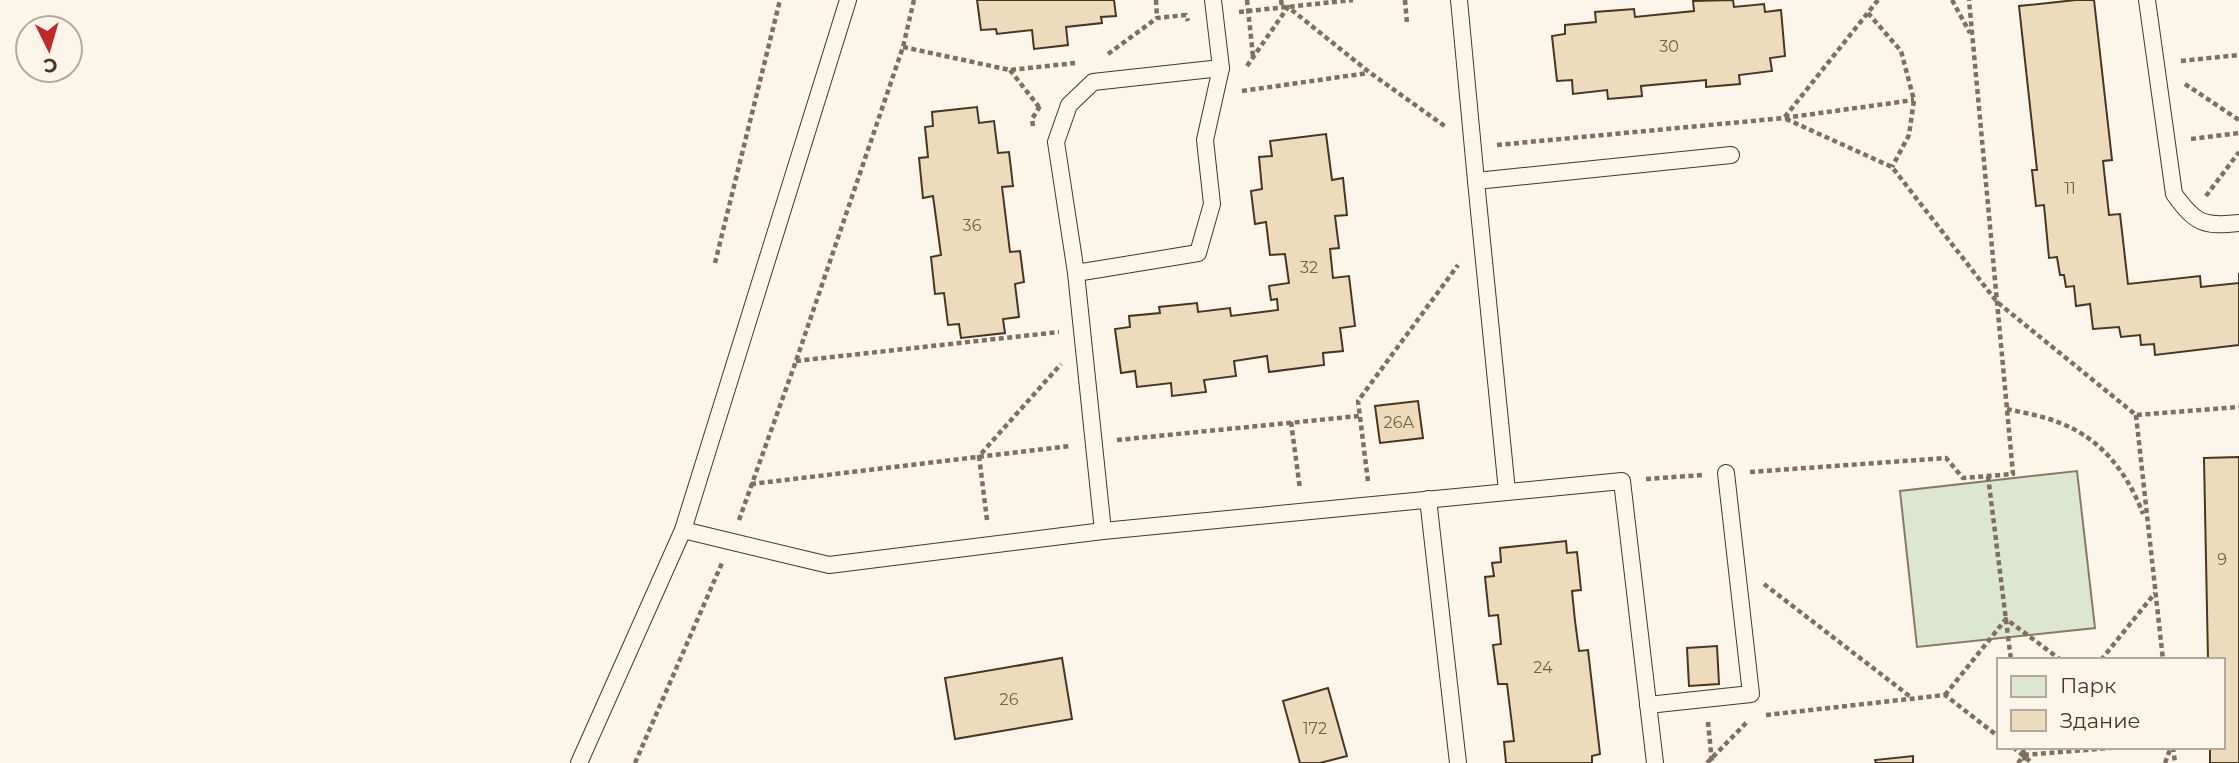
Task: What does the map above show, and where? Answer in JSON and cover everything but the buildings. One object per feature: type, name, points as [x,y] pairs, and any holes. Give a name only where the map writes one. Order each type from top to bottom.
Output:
[{"type":"lane","points":[[579,763],[683,530],[848,0]]},
{"type":"lane","points":[[1460,0],[1507,491]]},
{"type":"lane","points":[[2147,0],[2174,194],[2190,216],[2215,226],[2239,223]]},
{"type":"lane","points":[[1076,272],[1198,253],[1212,204],[1205,140],[1221,94],[1214,7]]},
{"type":"lane","points":[[1102,531],[1076,272],[1055,142],[1069,104],[1093,82],[1221,68]]},
{"type":"lane","points":[[1476,181],[1731,155]]},
{"type":"lane","points":[[1648,705],[1751,694],[1726,473]]},
{"type":"lane","points":[[683,530],[829,565],[1102,531],[1622,481],[1655,763]]},
{"type":"lane","points":[[1428,499],[1458,763]]},
{"type":"path","points":[[715,264],[780,0]]},
{"type":"path","points":[[635,763],[732,541],[903,47],[914,0]]},
{"type":"path","points":[[1156,0],[1157,18]]},
{"type":"path","points":[[1247,0],[1254,57]]},
{"type":"path","points":[[1281,0],[1285,7],[1369,72],[1473,147],[1784,118],[1914,100]]},
{"type":"path","points":[[1214,7],[1285,7],[1353,0]]},
{"type":"path","points":[[1405,0],[1408,23]]},
{"type":"path","points":[[1784,118],[1878,0]]},
{"type":"path","points":[[1951,0],[1971,36]]},
{"type":"path","points":[[1622,481],[1946,458],[1964,478],[2013,474],[1969,0]]},
{"type":"path","points":[[1221,94],[1254,57],[1285,7]]},
{"type":"path","points":[[1868,13],[1901,51],[1914,100],[1909,135],[1892,167]]},
{"type":"path","points":[[1111,59],[1099,60],[1157,18],[1186,15],[1192,28]]},
{"type":"path","points":[[903,47],[1010,70],[1080,62],[1071,72]]},
{"type":"path","points":[[2156,64],[2239,55]]},
{"type":"path","points":[[2156,64],[2239,120]]},
{"type":"path","points":[[1010,70],[1039,107]]},
{"type":"path","points":[[1221,94],[1369,72]]},
{"type":"path","points":[[1033,132],[1032,119],[1046,98]]},
{"type":"path","points":[[1784,118],[1892,167],[1997,302],[2136,415],[2239,407]]},
{"type":"path","points":[[2167,142],[2239,133]]},
{"type":"path","points":[[2190,216],[2239,152]]},
{"type":"path","points":[[1371,504],[1358,401],[1482,233]]},
{"type":"path","points":[[1056,319],[1059,342]]},
{"type":"path","points":[[796,361],[1058,332],[1082,335],[1062,363],[979,456],[990,545]]},
{"type":"path","points":[[1060,353],[1062,363]]},
{"type":"path","points":[[2007,409],[2061,423],[2090,440],[2115,462],[2134,490],[2146,521]]},
{"type":"path","points":[[2136,415],[2163,658]]},
{"type":"path","points":[[751,484],[1093,443],[1360,416]]},
{"type":"path","points":[[1291,422],[1304,511]]},
{"type":"path","points":[[1988,476],[2011,658]]},
{"type":"path","points":[[1736,562],[1913,699]]},
{"type":"path","points":[[2103,658],[2156,592]]},
{"type":"path","points":[[2006,619],[2058,658]]},
{"type":"path","points":[[1742,717],[1945,695],[2006,619]]},
{"type":"path","points":[[1945,695],[1997,735]]},
{"type":"path","points":[[1710,761],[1753,716]]},
{"type":"path","points":[[1700,722],[1719,719]]},
{"type":"path","points":[[1708,720],[1710,761]]},
{"type":"path","points":[[2016,749],[2032,763]]},
{"type":"path","points":[[2023,749],[2025,763]]},
{"type":"path","points":[[2018,763],[2028,749]]},
{"type":"path","points":[[2024,755],[2098,749]]},
{"type":"green space","points":[[2077,471],[2095,628],[1917,647],[1900,491]]}]
